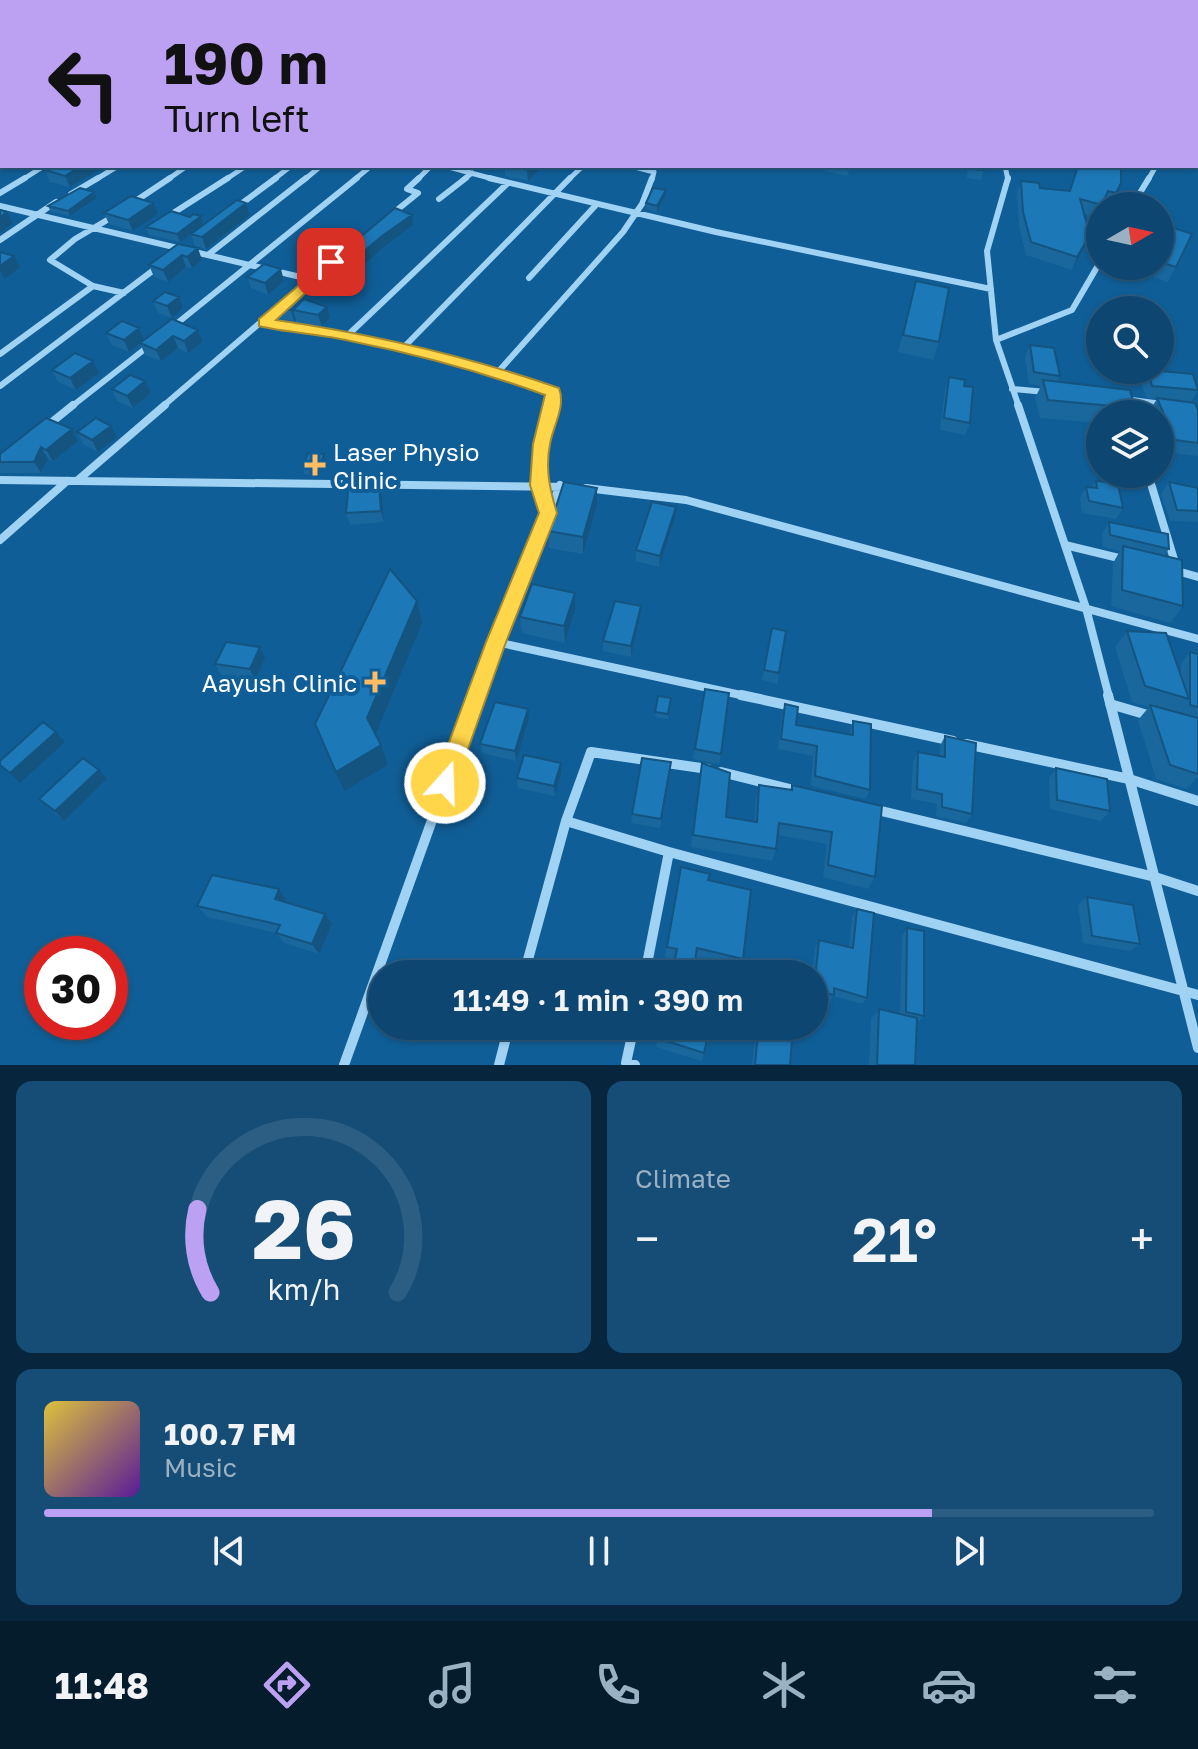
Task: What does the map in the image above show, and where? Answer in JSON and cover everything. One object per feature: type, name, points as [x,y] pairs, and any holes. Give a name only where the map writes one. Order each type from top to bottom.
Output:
[{"type":"street","points":[[0,193],[41,168]]},
{"type":"street","points":[[0,240],[37,213],[115,168]]},
{"type":"street","points":[[124,293],[93,286],[50,260],[67,245],[184,168]]},
{"type":"street","points":[[160,221],[243,168]]},
{"type":"street","points":[[231,211],[288,168]]},
{"type":"street","points":[[209,254],[318,168]]},
{"type":"street","points":[[38,433],[369,168]]},
{"type":"street","points":[[382,222],[418,193],[407,189],[429,168]]},
{"type":"street","points":[[453,168],[595,206],[748,241],[991,289]]},
{"type":"street","points":[[403,348],[581,168]]},
{"type":"street","points":[[498,372],[561,306],[636,215],[650,193],[654,172],[639,168]]},
{"type":"street","points":[[1006,168],[1009,182],[987,251],[996,340],[1086,608],[1198,1048]]},
{"type":"street","points":[[1140,192],[1155,168]]},
{"type":"street","points":[[439,199],[472,173]]},
{"type":"street","points":[[348,335],[508,183]]},
{"type":"street","points":[[0,206],[309,279]]},
{"type":"street","points":[[529,278],[595,206]]},
{"type":"street","points":[[136,236],[148,229]]},
{"type":"street","points":[[0,386],[195,238]]},
{"type":"street","points":[[0,540],[264,322],[345,250]]},
{"type":"street","points":[[996,340],[1072,310],[1090,280]]},
{"type":"street","points":[[0,354],[93,286]]},
{"type":"street","points":[[264,322],[348,335],[403,348],[498,372],[554,392],[552,410],[541,444],[539,485],[548,513]]},
{"type":"street","points":[[1012,389],[1054,393]]},
{"type":"street","points":[[1111,398],[1132,400]]},
{"type":"street","points":[[0,480],[560,485],[686,500],[1198,639]]},
{"type":"street","points":[[344,1065],[496,642],[560,485]]},
{"type":"street","points":[[1152,488],[1177,571]]},
{"type":"street","points":[[1065,545],[1135,562]]},
{"type":"street","points":[[1163,568],[1198,577]]},
{"type":"street","points":[[496,642],[1129,779],[1198,801]]},
{"type":"street","points":[[1110,704],[1169,721]]},
{"type":"street","points":[[528,960],[566,821],[591,752],[703,768],[809,794]]},
{"type":"street","points":[[854,804],[1155,877],[1198,891]]},
{"type":"street","points":[[566,821],[669,852],[1198,995]]},
{"type":"street","points":[[648,960],[669,852]]},
{"type":"street","points":[[499,1065],[505,1040]]},
{"type":"street","points":[[631,1040],[626,1063],[635,1065]]},
{"type":"building","points":[[48,168],[78,168],[65,176],[45,170]]},
{"type":"building","points":[[1077,168],[1121,168],[1121,183],[1116,192],[1086,192],[1086,201],[1080,199],[1086,221],[1086,242],[1077,257],[1031,242],[1023,212],[1021,181],[1039,183],[1040,188],[1070,191]]},
{"type":"building","points":[[80,188],[94,192],[68,211],[48,206]]},
{"type":"building","points":[[653,188],[666,190],[657,206],[646,203]]},
{"type":"building","points":[[131,196],[153,203],[128,220],[104,213]]},
{"type":"building","points":[[237,200],[246,203],[202,237],[191,234]]},
{"type":"building","points":[[395,208],[412,215],[348,265],[333,260]]},
{"type":"building","points":[[171,211],[190,217],[193,214],[201,216],[177,234],[146,227]]},
{"type":"building","points":[[1174,228],[1192,234],[1174,266]]},
{"type":"building","points":[[178,244],[198,248],[187,257],[182,255],[163,270],[149,265]]},
{"type":"building","points":[[0,252],[14,256],[0,266]]},
{"type":"building","points":[[264,264],[281,269],[265,283],[247,277]]},
{"type":"building","points":[[916,281],[949,288],[939,342],[903,335]]},
{"type":"building","points":[[165,292],[179,297],[167,306],[153,301]]},
{"type":"building","points":[[285,298],[299,302],[291,310],[274,307]]},
{"type":"building","points":[[304,299],[327,307],[318,315],[293,310]]},
{"type":"building","points":[[172,319],[198,330],[184,341],[173,336],[156,350],[140,343]]},
{"type":"building","points":[[122,321],[139,328],[124,340],[106,333]]},
{"type":"building","points":[[1030,345],[1054,348],[1060,376],[1034,372]]},
{"type":"building","points":[[75,353],[93,361],[70,378],[52,370]]},
{"type":"building","points":[[1174,372],[1193,374],[1198,390],[1152,386],[1174,384]]},
{"type":"building","points":[[130,375],[145,381],[127,396],[112,389]]},
{"type":"building","points":[[949,377],[965,380],[964,386],[973,387],[970,423],[944,418]]},
{"type":"building","points":[[1043,380],[1130,390],[1133,400],[1086,400],[1086,403],[1048,400]]},
{"type":"building","points":[[1174,400],[1195,403],[1198,410],[1198,443],[1174,440]]},
{"type":"building","points":[[46,418],[72,429],[46,450],[41,447],[34,462],[0,462],[0,454]]},
{"type":"building","points":[[96,418],[111,426],[92,440],[77,432]]},
{"type":"building","points":[[308,453],[324,454],[319,469],[303,468]]},
{"type":"building","points":[[363,479],[363,485],[379,484],[381,511],[346,513],[349,480]]},
{"type":"building","points":[[564,482],[597,488],[583,537],[548,531]]},
{"type":"building","points":[[1174,483],[1198,488],[1198,511],[1177,510],[1171,488],[1174,488]]},
{"type":"building","points":[[1086,488],[1119,488],[1123,508],[1089,501]]},
{"type":"building","points":[[652,502],[676,507],[660,556],[636,550]]},
{"type":"building","points":[[1109,522],[1168,534],[1169,549],[1110,535]]},
{"type":"building","points":[[1123,546],[1182,560],[1183,606],[1122,590]]},
{"type":"building","points":[[390,569],[417,601],[367,718],[381,745],[336,772],[315,724]]},
{"type":"building","points":[[532,584],[575,593],[564,626],[520,617]]},
{"type":"building","points":[[615,601],[641,606],[631,646],[603,641]]},
{"type":"building","points":[[772,628],[786,631],[779,673],[764,670]]},
{"type":"building","points":[[1127,631],[1166,633],[1189,699],[1145,686]]},
{"type":"building","points":[[226,642],[260,647],[250,669],[215,664]]},
{"type":"building","points":[[1190,652],[1198,654],[1198,707],[1190,705]]},
{"type":"building","points":[[705,689],[729,693],[721,754],[695,749]]},
{"type":"building","points":[[658,696],[671,698],[668,714],[655,712]]},
{"type":"building","points":[[495,702],[528,709],[515,751],[480,744]]},
{"type":"building","points":[[785,704],[798,707],[796,725],[853,735],[853,721],[871,724],[870,790],[815,776],[817,746],[781,739]]},
{"type":"building","points":[[1150,705],[1198,718],[1198,774],[1170,765]]},
{"type":"building","points":[[43,722],[56,732],[10,773],[0,765],[0,761]]},
{"type":"building","points":[[945,736],[976,743],[972,814],[942,807],[942,794],[917,789],[918,752],[945,757]]},
{"type":"building","points":[[524,755],[561,763],[554,786],[517,778]]},
{"type":"building","points":[[83,758],[99,770],[55,811],[39,799]]},
{"type":"building","points":[[642,758],[671,762],[661,819],[632,814]]},
{"type":"building","points":[[702,763],[730,773],[726,817],[757,822],[759,785],[792,790],[792,785],[882,806],[875,877],[828,865],[832,832],[779,823],[776,849],[693,835]]},
{"type":"building","points":[[1056,768],[1107,779],[1110,811],[1057,800]]},
{"type":"building","points":[[681,867],[710,874],[708,880],[751,890],[743,959],[697,948],[695,960],[675,960],[677,949],[667,947]]},
{"type":"building","points":[[212,875],[279,889],[275,899],[325,914],[312,944],[276,933],[280,925],[197,906]]},
{"type":"building","points":[[1087,897],[1133,905],[1140,944],[1092,936]]},
{"type":"building","points":[[857,909],[874,913],[867,998],[834,988],[834,995],[828,994],[828,960],[817,960],[819,940],[853,948]]},
{"type":"building","points":[[907,928],[924,931],[924,1016],[906,1012]]},
{"type":"building","points":[[879,1009],[917,1018],[915,1065],[877,1065]]},
{"type":"building","points":[[663,1040],[707,1040],[704,1053]]},
{"type":"building","points":[[757,1040],[792,1040],[790,1065],[755,1065]]},
{"type":"place","name":"Laser Physio Clinic","points":[[315,465]]},
{"type":"place","name":"Aayush Clinic","points":[[375,682]]},
{"type":"route","points":[[331,262],[264,322],[348,335],[403,348],[498,372],[554,392],[552,410],[541,444],[539,485],[548,513],[496,642],[445,783]]}]
